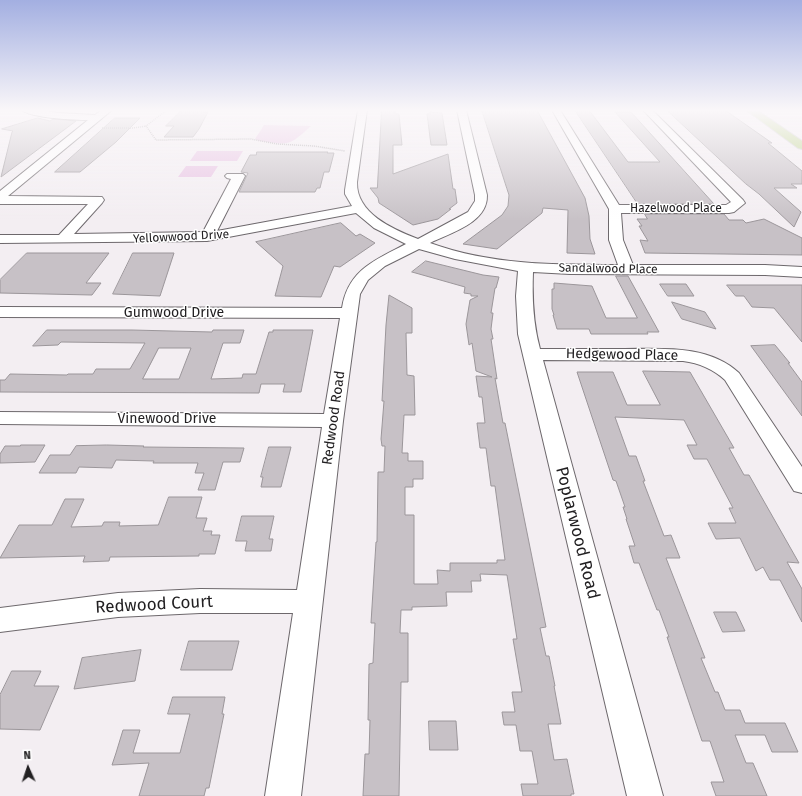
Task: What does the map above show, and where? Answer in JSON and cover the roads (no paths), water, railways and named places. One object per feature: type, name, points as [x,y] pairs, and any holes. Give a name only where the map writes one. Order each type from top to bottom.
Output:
[{"type":"street","points":[[0,199],[63,147]]},
{"type":"street","points":[[357,147],[351,194],[359,209]]},
{"type":"street","name":"Redwood Road","points":[[283,796],[333,420],[352,294],[362,277],[380,263],[462,222],[478,209],[481,201],[470,147]]},
{"type":"street","points":[[578,147],[615,209],[614,228],[617,249],[628,269]]},
{"type":"street","name":"Hazelwood Place","points":[[615,209],[729,209],[736,206],[738,203],[737,200],[684,147]]},
{"type":"street","points":[[207,237],[239,176],[231,176]]},
{"type":"street","points":[[0,199],[98,200],[62,239]]},
{"type":"street","name":"Sandalwood Place","points":[[359,209],[386,231],[416,245],[461,257],[526,267],[802,272]]},
{"type":"street","name":"Yellowwood Drive","points":[[0,239],[169,239],[207,237],[264,228],[359,209]]},
{"type":"street","name":"Poplarwood Road","points":[[526,267],[524,296],[527,334],[645,796]]},
{"type":"street","name":"Gumwood Drive","points":[[0,312],[348,313]]},
{"type":"street","name":"Hedgewood Place","points":[[533,354],[683,355],[710,361],[724,368],[732,378],[802,485]]},
{"type":"street","name":"Vinewood Drive","points":[[0,418],[333,420]]},
{"type":"street","name":"Redwood Court","points":[[0,620],[118,605],[200,601],[309,602]]}]
